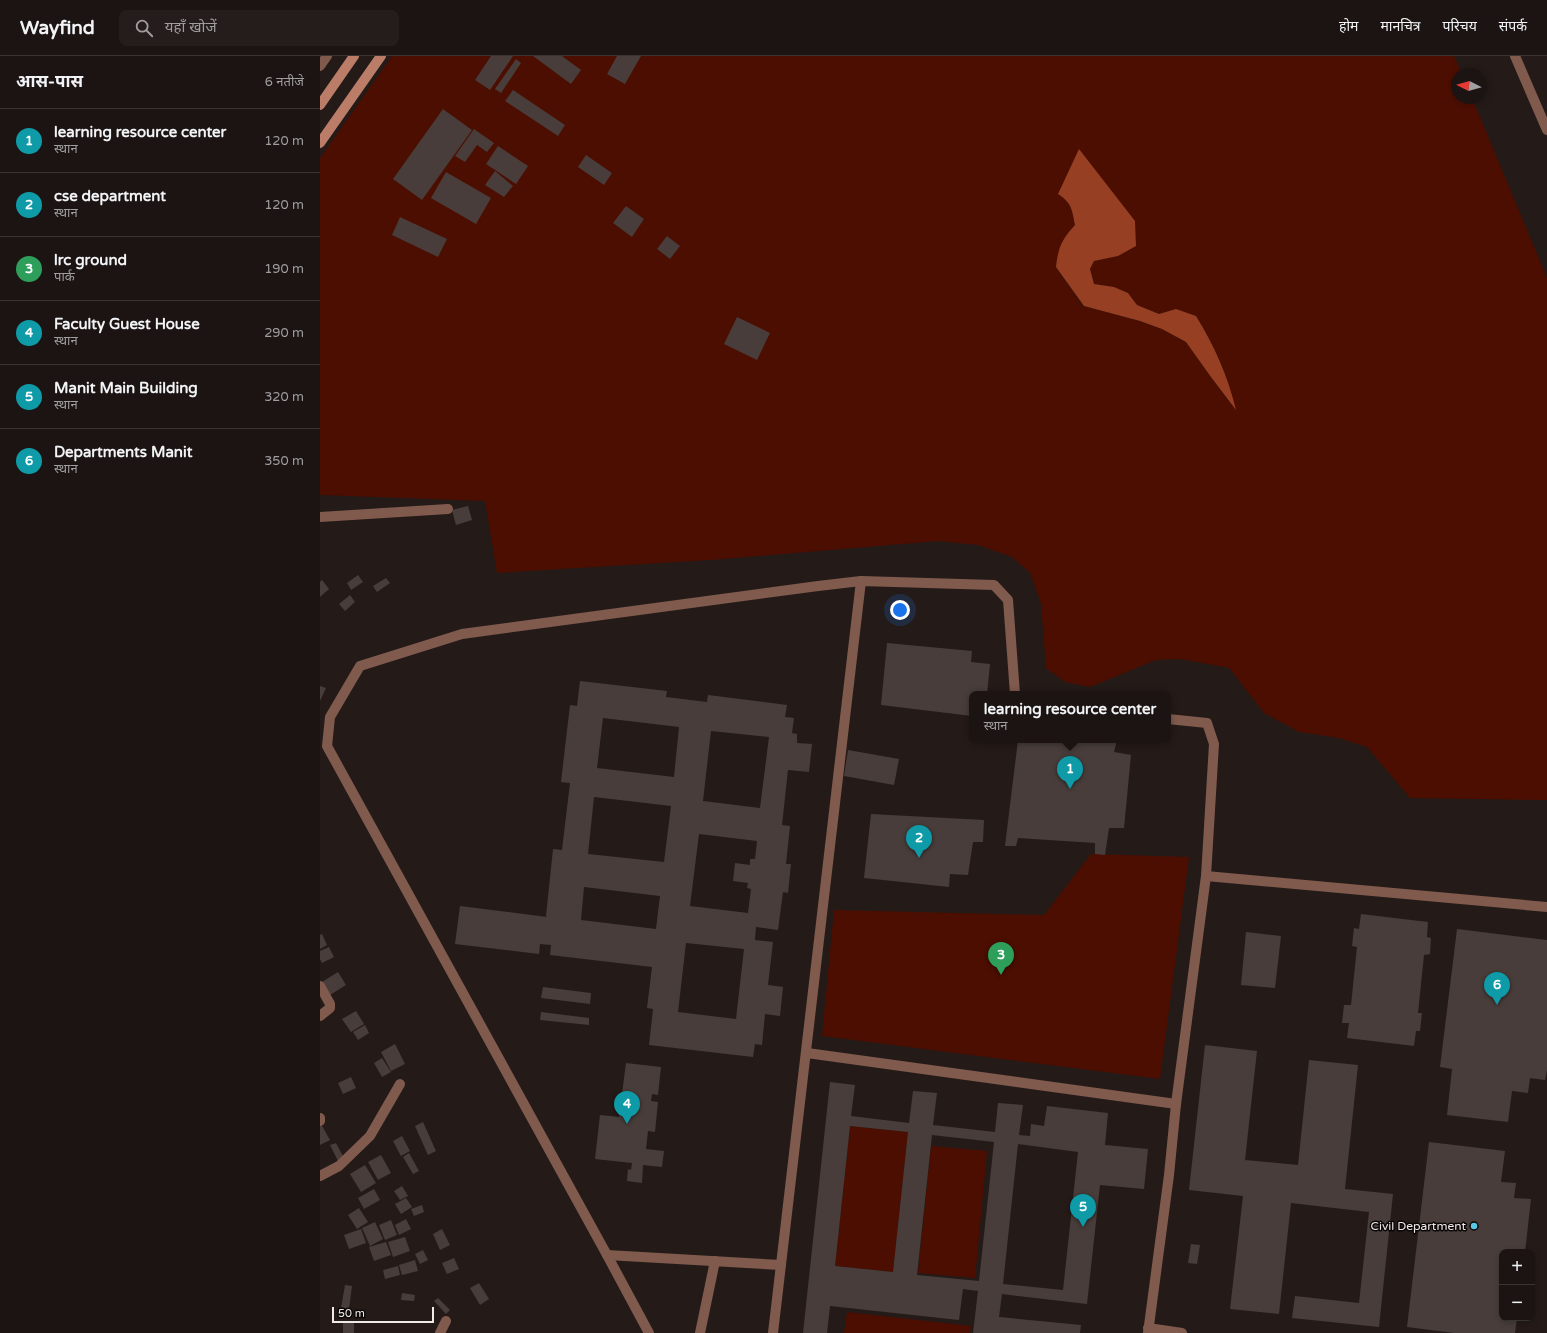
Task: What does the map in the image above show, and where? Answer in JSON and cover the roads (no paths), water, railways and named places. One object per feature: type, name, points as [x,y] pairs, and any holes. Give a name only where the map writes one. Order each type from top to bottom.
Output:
[{"type":"main road","points":[[320,105],[354,56]]},
{"type":"main road","points":[[320,143],[380,56]]},
{"type":"street","points":[[320,66],[327,56]]},
{"type":"street","points":[[1515,56],[1547,130]]},
{"type":"street","points":[[320,517],[448,509]]},
{"type":"street","points":[[773,1333],[807,1053],[861,581]]},
{"type":"street","points":[[649,1333],[327,746],[330,717],[360,666],[462,634],[861,581],[994,585],[1008,600],[1015,691]]},
{"type":"street","points":[[1171,719],[1207,723],[1214,744],[1206,876],[1148,1330],[1182,1333]]},
{"type":"street","points":[[1206,876],[1547,907]]},
{"type":"street","points":[[320,986],[330,1004],[330,1008],[320,1016]]},
{"type":"street","points":[[807,1053],[1176,1104]]},
{"type":"street","points":[[320,1176],[339,1166],[370,1136],[400,1084]]},
{"type":"street","points":[[607,1255],[781,1265]]},
{"type":"street","points":[[700,1333],[715,1261]]},
{"type":"street","points":[[440,1333],[446,1321]]},
{"type":"place","name":"learning resource center","points":[[1070,789]]},
{"type":"place","name":"cse department","points":[[919,858]]},
{"type":"place","name":"lrc ground","points":[[1001,975]]},
{"type":"place","name":"Departments Manit","points":[[1497,1005]]},
{"type":"place","name":"Faculty Guest House","points":[[627,1124]]},
{"type":"place","name":"Civil Department","points":[[1474,1226]]},
{"type":"place","name":"Manit Main Building","points":[[1083,1227]]}]
